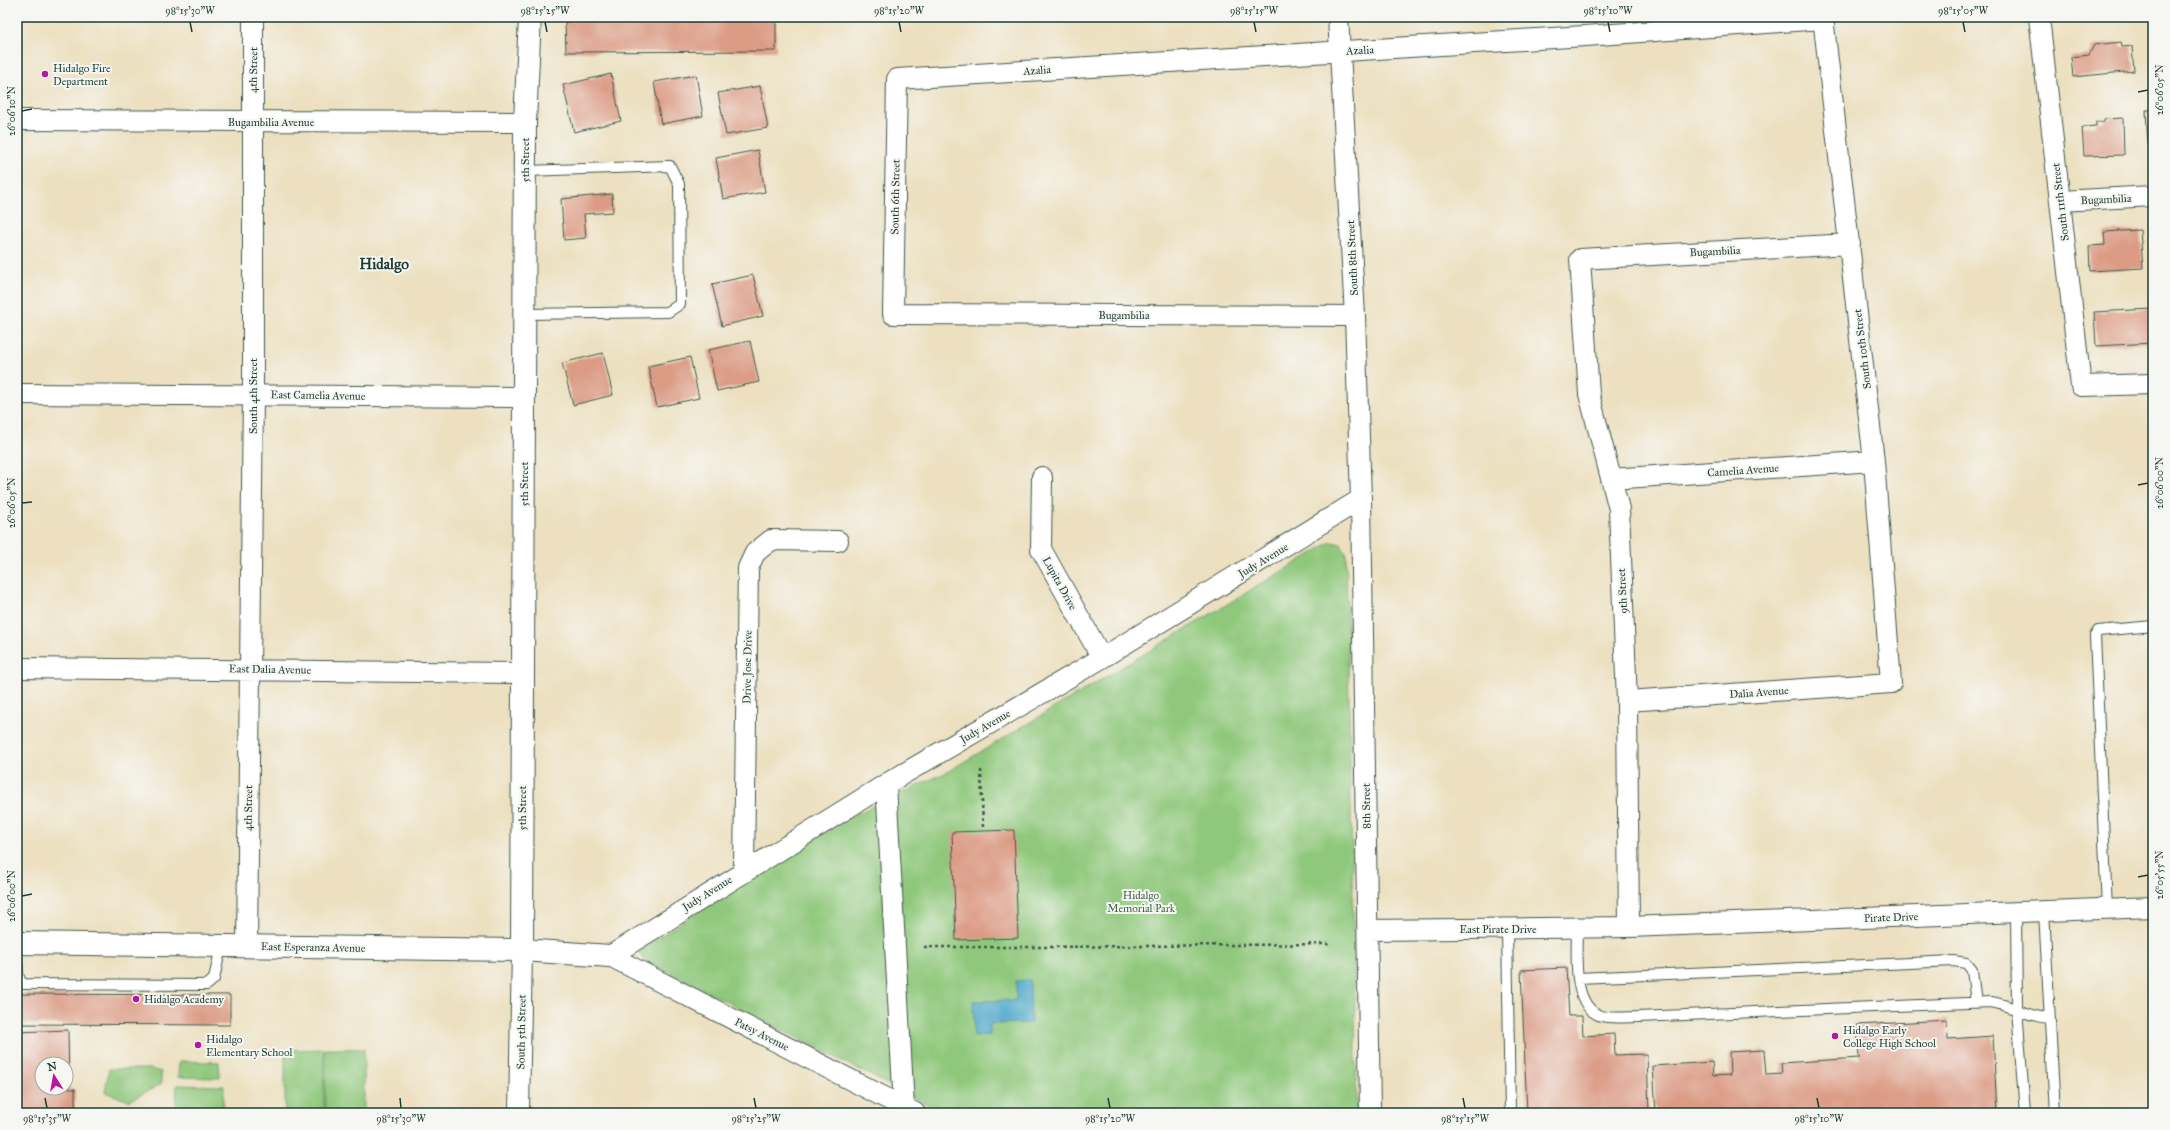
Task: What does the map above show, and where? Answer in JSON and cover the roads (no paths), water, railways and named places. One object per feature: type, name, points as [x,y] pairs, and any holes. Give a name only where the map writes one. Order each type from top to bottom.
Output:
[{"type":"street","name":"4th Street","points":[[252,122],[253,17]]},
{"type":"street","name":"5th Street","points":[[522,950],[525,122],[530,17]]},
{"type":"street","name":"South 8th Street","points":[[1338,17],[1355,316],[1362,499]]},
{"type":"street","name":"South 11th Street","points":[[2038,17],[2081,386],[2153,384]]},
{"type":"street","name":"Azalia","points":[[897,79],[1823,18]]},
{"type":"street","name":"South 10th Street","points":[[1823,18],[1874,461],[1891,683]]},
{"type":"street","name":"South 6th Street","points":[[893,314],[897,79]]},
{"type":"street","name":"Bugambilia Avenue","points":[[17,120],[525,122]]},
{"type":"street","name":"South 4th Street","points":[[250,669],[253,394],[252,122]]},
{"type":"street","name":"Bugambilia","points":[[2060,201],[2153,196]]},
{"type":"street","name":"Bugambilia","points":[[1580,259],[1850,244]]},
{"type":"street","name":"9th Street","points":[[1580,259],[1589,394],[1612,479],[1618,509],[1627,701],[1629,927]]},
{"type":"street","name":"Bugambilia","points":[[893,314],[1355,316]]},
{"type":"street","name":"East Camelia Avenue","points":[[17,394],[253,394],[524,397]]},
{"type":"street","name":"Camelia Avenue","points":[[1612,479],[1874,461]]},
{"type":"street","name":"Lupita Drive","points":[[1042,477],[1041,549],[1102,658]]},
{"type":"street","name":"Judy Avenue","points":[[610,956],[744,870],[886,784],[1102,658],[1362,499]]},
{"type":"street","name":"8th Street","points":[[1362,499],[1370,1113]]},
{"type":"street","name":"Drive Jose Drive","points":[[744,870],[748,568],[755,553],[771,540],[838,541]]},
{"type":"street","name":"East Dalia Avenue","points":[[17,668],[250,669],[523,673]]},
{"type":"street","name":"4th Street","points":[[247,946],[250,669]]},
{"type":"street","name":"Dalia Avenue","points":[[1627,701],[1891,683]]},
{"type":"street","points":[[886,784],[910,1110]]},
{"type":"street","name":"Pirate Drive","points":[[1629,927],[2153,907]]},
{"type":"street","name":"East Pirate Drive","points":[[1368,930],[1629,927]]},
{"type":"street","name":"East Esperanza Avenue","points":[[17,943],[522,950],[610,956]]},
{"type":"street","name":"South 5th Street","points":[[520,1113],[522,950]]},
{"type":"street","name":"Patsy Avenue","points":[[610,956],[910,1110]]},
{"type":"lane","points":[[525,314],[668,312],[680,304],[679,184],[670,166],[526,171]]},
{"type":"lane","points":[[2107,909],[2095,636],[2098,632],[2111,629],[2153,626]]},
{"type":"lane","points":[[2044,912],[2055,1113]]},
{"type":"lane","points":[[2016,913],[2017,1009],[2025,1113]]},
{"type":"lane","points":[[1577,928],[1578,978],[1580,994],[1587,1006],[1600,1016],[1615,1017],[1976,1003],[2003,1004],[2040,1018],[2049,1018]]},
{"type":"lane","points":[[1507,929],[1510,1113]]},
{"type":"lane","points":[[17,961],[20,982],[24,984],[207,985],[214,979],[221,946]]},
{"type":"lane","points":[[1578,978],[1954,961],[1966,963],[1972,970],[1976,1003]]},
{"type":"water","points":[[1030,980],[1031,1023],[990,1024],[990,1035],[974,1036],[973,1001],[1016,1000],[1016,981]]},
{"type":"place","name":"Hidalgo Fire Department","points":[[45,74]]},
{"type":"place","name":"Hidalgo Academy","points":[[136,999]]},
{"type":"place","name":"Hidalgo Early College High School","points":[[1835,1036]]},
{"type":"place","name":"Hidalgo Elementary School","points":[[198,1045]]},
{"type":"district","name":"Hidalgo","points":[[384,264]]},
{"type":"park label","name":"Hidalgo Memorial Park","points":[[1141,901]]}]
